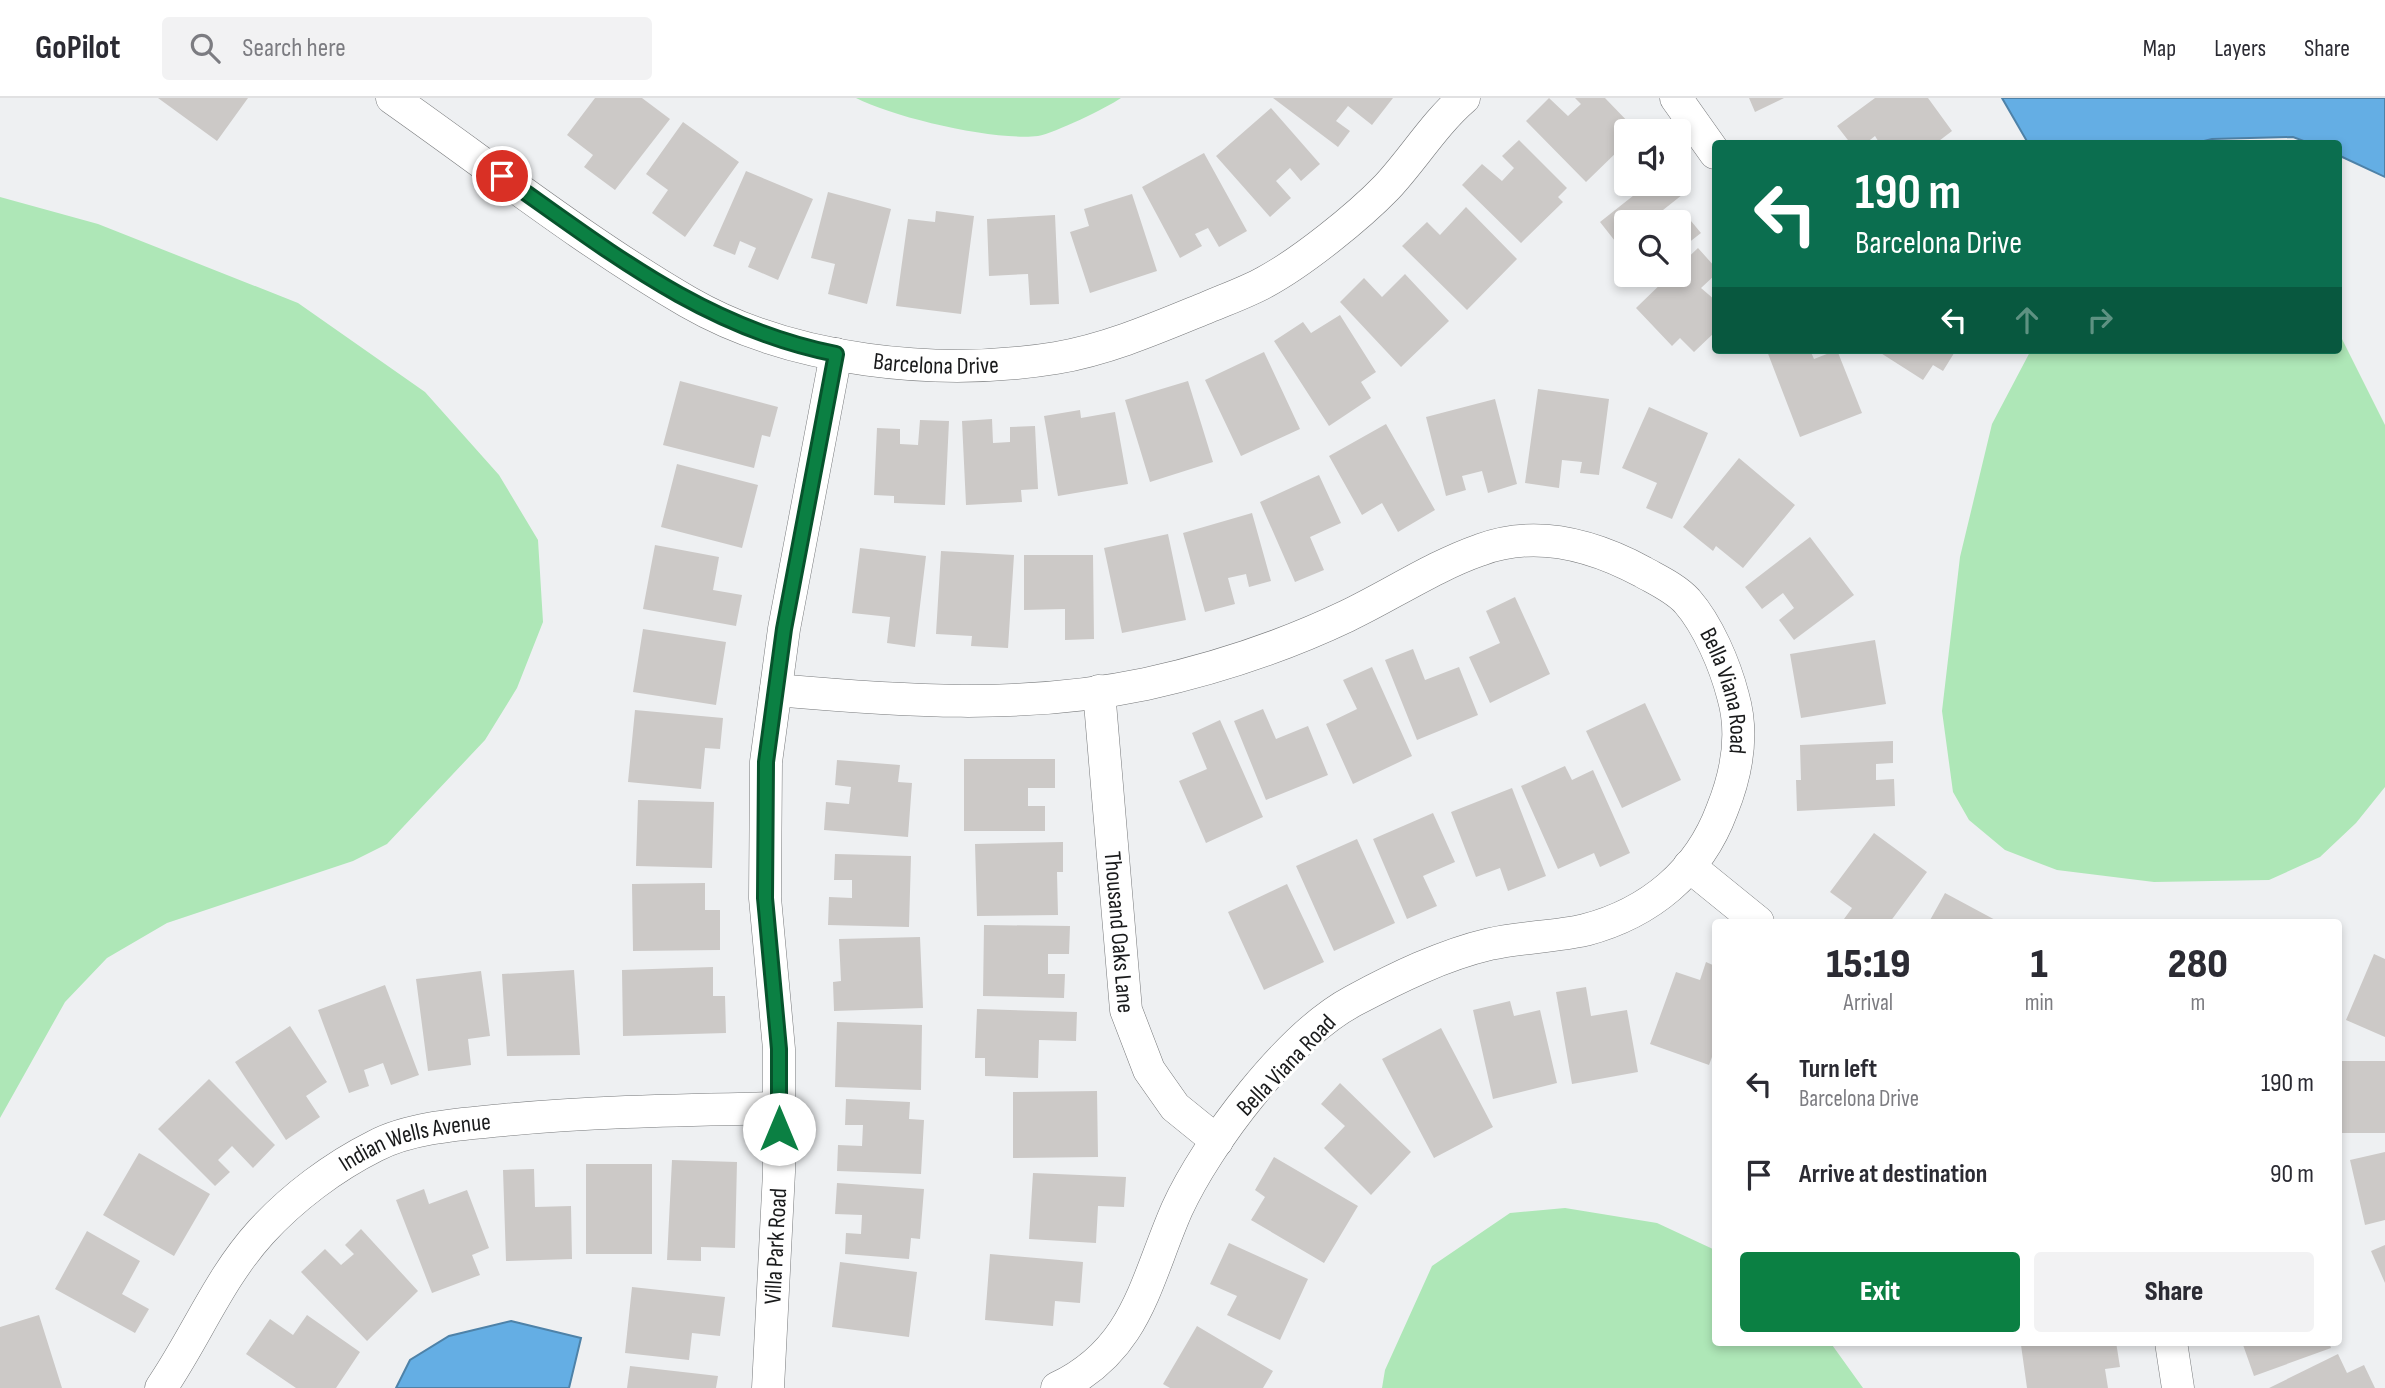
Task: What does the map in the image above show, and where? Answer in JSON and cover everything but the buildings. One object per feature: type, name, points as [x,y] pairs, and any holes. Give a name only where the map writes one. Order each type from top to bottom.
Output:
[{"type":"street","name":"Barcelona Drive","points":[[393,98],[612,253],[691,303],[755,331],[836,354],[934,366],[1057,358],[1126,340],[1265,282],[1328,237],[1386,188],[1448,112],[1464,98]]},
{"type":"street","points":[[1676,98],[1712,149]]},
{"type":"street","name":"Villa Park Road","points":[[768,1388],[779,1172],[779,1049],[765,898],[766,762],[784,629],[836,354]]},
{"type":"street","name":"Bella Viana Road","points":[[776,690],[918,703],[1050,698],[1146,684],[1244,657],[1340,619],[1482,548],[1525,542],[1572,542],[1609,554],[1661,582],[1686,600],[1710,637],[1734,696],[1740,746],[1729,793],[1711,840],[1670,887],[1638,910],[1585,929],[1489,945],[1415,970],[1346,1004],[1299,1044],[1248,1098],[1217,1141],[1178,1209],[1135,1316],[1108,1352],[1070,1382],[1057,1388]]},
{"type":"street","name":"Thousand Oaks Lane","points":[[1099,691],[1126,1010],[1149,1070],[1175,1107],[1217,1141]]},
{"type":"street","points":[[1689,866],[1754,919]]},
{"type":"street","name":"Indian Wells Avenue","points":[[162,1388],[183,1357],[223,1281],[260,1233],[304,1192],[376,1145],[446,1125],[564,1114],[779,1108]]},
{"type":"street","points":[[2172,1346],[2178,1388]]},
{"type":"green space","points":[[856,98],[1121,98],[1056,130],[1038,136],[1019,137],[919,120]]},
{"type":"green space","points":[[0,197],[98,224],[298,303],[425,392],[499,475],[538,540],[543,622],[517,688],[485,740],[387,844],[353,861],[167,923],[107,958],[65,1002],[0,1118]]},
{"type":"green space","points":[[2342,339],[2385,425],[2385,787],[2356,823],[2320,857],[2269,880],[2154,882],[2057,870],[2005,850],[1969,820],[1953,792],[1942,711],[1960,557],[1992,424],[2029,354],[2342,354]]},
{"type":"green space","points":[[1565,1208],[1657,1223],[1712,1249],[1712,1346],[1833,1346],[1863,1388],[1382,1388],[1385,1370],[1432,1266],[1510,1213]]},
{"type":"water","points":[[2002,98],[2385,98],[2385,177],[2342,157],[2342,140],[2301,140],[2293,137],[2026,140]]},
{"type":"water","points":[[511,1321],[581,1338],[569,1388],[396,1388],[410,1360],[449,1336]]},
{"type":"route","points":[[502,176],[612,253],[691,303],[755,331],[836,354],[784,629],[766,762],[765,898],[779,1049],[779,1129]]}]
